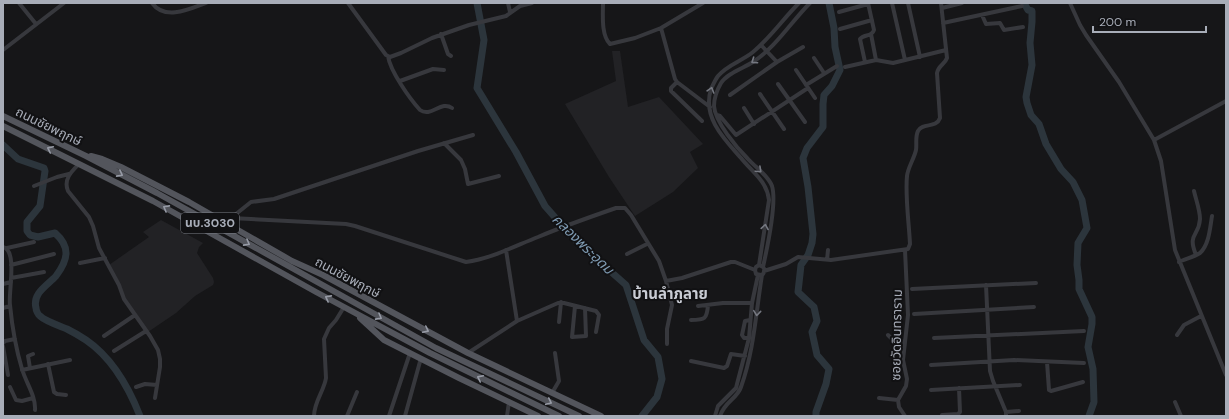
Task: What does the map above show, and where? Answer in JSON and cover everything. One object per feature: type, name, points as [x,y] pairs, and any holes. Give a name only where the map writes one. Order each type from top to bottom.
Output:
[{"type":"main road","name":"ถนนชัยพฤกษ์","points":[[3,116],[86,156],[163,196],[418,339],[579,416]]},
{"type":"main road","name":"ถนนชัยพฤกษ์","points":[[3,126],[153,201],[356,314],[436,356],[515,396],[559,416]]},
{"type":"main road","name":"ถนนชัยพฤกษ์","points":[[86,156],[102,159],[121,167],[228,221],[292,261],[323,275],[468,353],[601,416]]},
{"type":"main road","points":[[292,261],[333,291]]},
{"type":"main road","name":"ถนนชัยพฤกษ์","points":[[356,314],[384,340],[534,415]]},
{"type":"street","points":[[19,3],[36,24]]},
{"type":"street","points":[[3,50],[64,3]]},
{"type":"street","points":[[152,3],[159,9],[174,13],[206,3]]},
{"type":"street","points":[[348,3],[388,56],[390,64],[416,106],[424,113],[445,106],[452,108]]},
{"type":"street","points":[[508,3],[510,12]]},
{"type":"street","points":[[388,56],[396,56],[441,34],[469,25],[495,20],[506,16],[520,6],[532,3]]},
{"type":"street","points":[[603,3],[603,19],[607,40],[610,44],[635,38],[661,28],[703,3]]},
{"type":"street","points":[[720,416],[726,405],[741,389],[755,335],[768,200],[766,187],[725,139],[712,120],[709,106],[710,94],[713,84],[718,76],[726,69],[752,53],[798,3]]},
{"type":"street","points":[[715,416],[718,406],[736,388],[745,356],[749,338],[752,303],[761,271],[772,216],[773,192],[768,179],[748,160],[718,118],[714,108],[717,90],[722,81],[767,51],[810,3]]},
{"type":"street","points":[[838,12],[868,3],[874,30],[871,34],[876,60]]},
{"type":"street","points":[[892,3],[906,60]]},
{"type":"street","points":[[908,3],[920,56]]},
{"type":"street","points":[[846,67],[876,60],[893,63],[946,50],[941,5],[962,3]]},
{"type":"street","points":[[1070,3],[1083,30],[1119,82],[1154,140],[1161,161],[1168,201],[1170,226],[1175,250],[1226,375]]},
{"type":"street","points":[[943,23],[1022,6]]},
{"type":"street","points":[[982,15],[986,24],[1000,23],[1004,30],[1022,27]]},
{"type":"street","points":[[783,19],[790,25]]},
{"type":"street","points":[[840,29],[872,20]]},
{"type":"street","points":[[661,28],[677,82],[709,106],[714,108]]},
{"type":"street","points":[[441,34],[448,54],[451,56]]},
{"type":"street","points":[[865,62],[860,39],[871,34]]},
{"type":"street","points":[[761,44],[777,62]]},
{"type":"street","points":[[730,95],[777,62],[803,47]]},
{"type":"street","name":"ซอยวัดอินทราราม","points":[[898,400],[906,383],[903,360],[908,315],[905,250],[908,249],[910,244],[907,174],[915,153],[918,132],[921,128],[935,124],[940,118],[937,74],[938,69],[947,59],[946,50]]},
{"type":"street","points":[[814,58],[824,73]]},
{"type":"street","points":[[731,138],[791,100],[824,73],[837,66]]},
{"type":"street","points":[[400,81],[433,69],[444,70]]},
{"type":"street","points":[[796,70],[815,98]]},
{"type":"street","points":[[677,82],[671,88],[671,91],[702,121]]},
{"type":"street","points":[[778,84],[791,100],[805,122]]},
{"type":"street","points":[[760,94],[784,129]]},
{"type":"street","points":[[1154,140],[1226,101]]},
{"type":"street","points":[[744,108],[754,124]]},
{"type":"street","points":[[717,115],[720,116],[736,135]]},
{"type":"street","points":[[228,221],[251,202],[274,199],[444,143],[473,135]]},
{"type":"street","points":[[444,143],[461,160],[465,169],[468,184],[499,176]]},
{"type":"street","points":[[79,164],[69,174],[66,186],[68,191],[89,217],[99,248],[119,285],[124,299],[155,343],[160,359],[154,398]]},
{"type":"street","points":[[34,186],[62,175],[69,174]]},
{"type":"street","points":[[1194,191],[1200,219],[1198,228],[1192,239],[1192,246],[1196,255]]},
{"type":"street","points":[[228,221],[346,224],[466,262],[506,250],[616,208],[626,208],[659,261],[666,281],[672,305],[666,329],[667,344]]},
{"type":"street","points":[[1179,262],[1200,253],[1207,240],[1212,216]]},
{"type":"street","points":[[34,242],[5,248],[11,265],[10,306],[15,339],[22,370],[34,398],[35,410]]},
{"type":"street","points":[[627,254],[648,244]]},
{"type":"street","points":[[506,250],[517,321]]},
{"type":"street","points":[[827,260],[828,250]]},
{"type":"street","points":[[761,271],[786,264],[798,257],[827,260],[905,250]]},
{"type":"street","points":[[11,265],[54,254]]},
{"type":"street","points":[[80,263],[105,258]]},
{"type":"street","points":[[666,281],[682,278],[731,262],[735,262],[755,270],[756,267],[761,271]]},
{"type":"street","points":[[3,284],[11,280],[44,272]]},
{"type":"street","points":[[912,289],[1036,283]]},
{"type":"street","points":[[986,285],[989,361],[993,381],[1006,414],[1019,411]]},
{"type":"street","points":[[558,322],[561,302]]},
{"type":"street","points":[[468,353],[517,321],[561,302],[596,311],[599,315],[596,332]]},
{"type":"street","points":[[698,306],[723,303],[752,303]]},
{"type":"street","points":[[692,320],[704,318],[707,314],[708,305]]},
{"type":"street","points":[[3,308],[10,306]]},
{"type":"street","points":[[575,306],[572,337],[586,336],[585,308]]},
{"type":"street","points":[[314,416],[315,406],[325,384],[326,378],[324,339],[329,328],[344,307]]},
{"type":"street","points":[[914,314],[1034,307]]},
{"type":"street","points":[[104,336],[135,315]]},
{"type":"street","points":[[1177,335],[1184,325],[1201,316]]},
{"type":"street","points":[[114,351],[146,331]]},
{"type":"street","points":[[934,338],[1084,331]]},
{"type":"street","points":[[888,335],[892,339],[905,342]]},
{"type":"street","points":[[3,343],[5,341],[15,339]]},
{"type":"street","points":[[3,346],[8,375]]},
{"type":"street","points":[[389,416],[410,353]]},
{"type":"street","points":[[552,394],[559,381],[555,353]]},
{"type":"street","points":[[691,361],[722,369],[727,366],[731,354],[745,356]]},
{"type":"street","points":[[19,357],[30,355],[30,368]]},
{"type":"street","points":[[405,416],[420,358]]},
{"type":"street","points":[[22,370],[70,360]]},
{"type":"street","points":[[931,365],[1014,360],[1084,363]]},
{"type":"street","points":[[1047,362],[1049,390],[1051,391],[1083,382]]},
{"type":"street","points":[[48,364],[54,392],[66,395]]},
{"type":"street","points":[[136,387],[145,384],[157,385]]},
{"type":"street","points":[[931,390],[1020,385]]},
{"type":"street","points":[[10,387],[16,400],[22,401],[34,398]]},
{"type":"street","points":[[942,415],[958,414],[960,412],[958,388]]},
{"type":"street","points":[[347,416],[357,392]]},
{"type":"street","points":[[879,398],[898,400],[899,407],[905,416]]},
{"type":"street","points":[[507,416],[509,402]]},
{"type":"street","points":[[1175,402],[1181,416]]},
{"type":"shaded area","points":[[612,51],[620,51],[628,107],[659,97],[703,144],[690,152],[698,168],[673,192],[635,216],[609,177],[565,104],[616,81]]},
{"type":"shaded area","points":[[161,220],[203,243],[199,247],[197,253],[214,282],[213,285],[195,296],[176,313],[148,332],[124,299],[109,265],[149,237],[143,232]]},
{"type":"waterway","name":"คลองพระอุดม","points":[[477,3],[484,40],[477,88],[516,152],[545,206],[574,239],[626,285],[644,340],[658,357],[662,379],[657,397],[642,416]]},
{"type":"waterway","points":[[816,416],[829,369],[817,355],[812,332],[817,321],[814,307],[798,292],[801,265],[808,255],[813,234],[803,158],[807,148],[823,127],[824,95],[832,86],[840,70],[835,47],[834,28],[829,3]]},
{"type":"waterway","points":[[1024,3],[1028,10],[1032,11],[1030,43],[1032,65],[1026,97],[1027,103],[1031,115],[1039,124],[1046,144],[1061,169],[1073,182],[1082,200],[1087,228],[1078,243],[1077,265],[1079,289],[1092,317],[1088,347],[1093,369],[1094,402],[1089,416]]},
{"type":"waterway","points":[[3,145],[18,159],[44,168],[45,171],[40,206],[27,222],[27,231],[30,235],[38,237],[55,233],[64,243],[66,249],[65,259],[60,270],[36,298],[35,303],[37,312],[45,320],[67,329],[84,339],[103,355],[125,384],[140,416]]},
{"type":"district","name":"บ้านลำภูลาย","points":[[670,294]]}]
